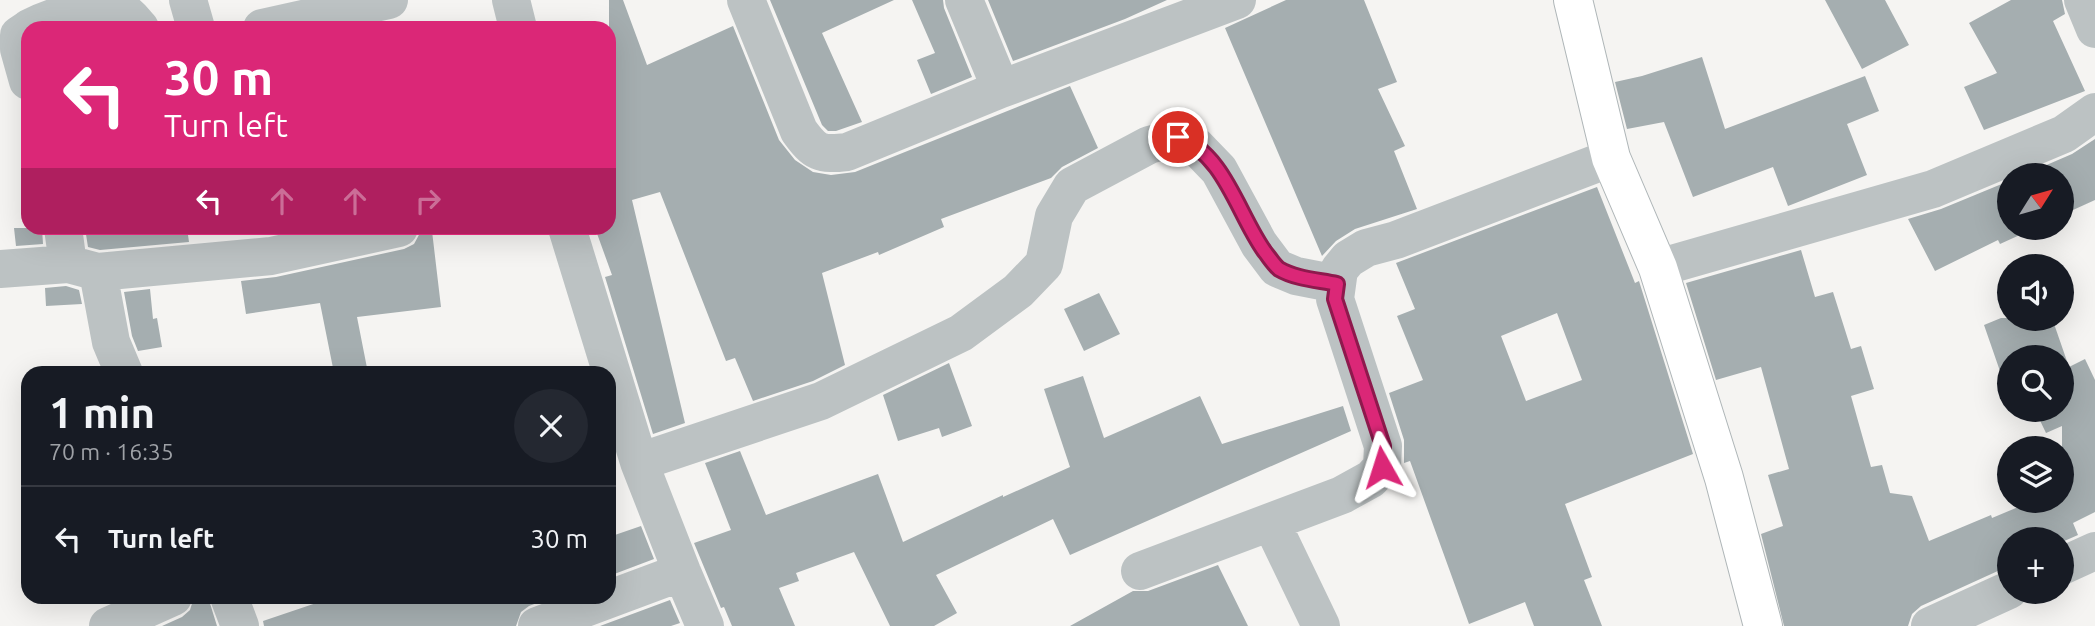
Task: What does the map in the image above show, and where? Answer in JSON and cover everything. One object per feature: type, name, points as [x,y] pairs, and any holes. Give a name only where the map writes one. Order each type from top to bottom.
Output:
[{"type":"main road","points":[[1573,0],[1611,159],[1658,268],[1724,478],[1763,626]]},
{"type":"street","points":[[188,0],[194,21]]},
{"type":"street","points":[[294,21],[389,0]]},
{"type":"street","points":[[512,0],[516,21]]},
{"type":"street","points":[[746,0],[799,131],[812,148],[826,155],[847,152],[1001,89],[1171,12],[1237,0]]},
{"type":"street","points":[[964,0],[1001,89]]},
{"type":"street","points":[[2083,0],[2095,29]]},
{"type":"street","points":[[46,21],[90,9],[116,9],[134,21]]},
{"type":"street","points":[[21,33],[21,56]]},
{"type":"street","points":[[1658,268],[1933,189],[2064,134],[2095,112]]},
{"type":"street","points":[[639,462],[821,401],[961,333],[1018,291],[1044,264],[1054,216],[1072,186],[1149,145],[1178,137],[1191,141],[1219,170],[1259,244],[1277,268],[1296,276],[1337,284]]},
{"type":"street","points":[[1140,570],[1342,495],[1371,479],[1382,467],[1383,446],[1335,299],[1339,270],[1348,259],[1366,248],[1396,240],[1611,159]]},
{"type":"street","points":[[0,269],[76,255],[271,256],[367,235]]},
{"type":"street","points":[[569,235],[609,366]]},
{"type":"street","points":[[76,255],[121,366]]},
{"type":"street","points":[[616,387],[639,462],[705,626]]},
{"type":"street","points":[[1271,522],[1321,626]]},
{"type":"street","points":[[2074,561],[2095,551]]},
{"type":"street","points":[[616,597],[682,572]]},
{"type":"street","points":[[1930,626],[1997,595]]},
{"type":"street","points":[[107,626],[157,604]]},
{"type":"street","points":[[232,604],[240,626]]},
{"type":"street","points":[[537,626],[596,604]]},
{"type":"building","points":[[609,0],[623,0],[647,65],[733,26],[779,140],[795,160],[813,172],[831,175],[855,172],[1070,86],[1098,148],[1062,167],[1051,178],[941,219],[944,227],[879,255],[878,252],[822,273],[845,365],[813,381],[753,401],[735,358],[726,361],[660,192],[632,200],[685,423],[653,434],[605,277],[612,275],[598,235],[616,235],[616,21],[609,21]]},
{"type":"building","points":[[770,0],[894,0],[822,33],[862,122],[836,131],[828,131],[822,125]]},
{"type":"building","points":[[912,0],[943,0],[972,77],[931,94],[917,60],[935,53]]},
{"type":"building","points":[[988,0],[1167,0],[1125,19],[1013,61]]},
{"type":"building","points":[[1286,0],[1364,0],[1397,82],[1378,89],[1405,146],[1394,151],[1417,209],[1355,229],[1336,241],[1322,256],[1225,28]]},
{"type":"building","points":[[1825,0],[1885,0],[1909,45],[1862,69]]},
{"type":"building","points":[[2011,0],[2062,0],[2065,14],[2053,21],[2085,91],[1984,130],[1964,87],[1997,73],[1969,23]]},
{"type":"building","points":[[1702,57],[1725,129],[1865,76],[1879,111],[1847,124],[1867,175],[1788,206],[1773,167],[1693,197],[1664,122],[1627,129],[1615,82]]},
{"type":"building","points":[[2095,139],[2095,200],[2074,210],[2074,163],[2051,163],[2072,154]]},
{"type":"building","points":[[1997,186],[1998,240],[1935,271],[1908,219],[1941,209]]},
{"type":"building","points":[[1597,187],[1635,283],[1639,281],[1693,454],[1565,504],[1592,577],[1584,580],[1602,626],[1534,626],[1525,602],[1469,624],[1410,461],[1404,463],[1404,440],[1389,393],[1423,380],[1397,316],[1415,309],[1396,263]],"holes":[[[1557,313],[1582,380],[1526,401],[1501,336]]]},
{"type":"building","points":[[14,228],[21,228],[21,235],[42,235],[43,244],[16,246]]},
{"type":"building","points":[[86,235],[188,235],[189,242],[100,250],[88,247]]},
{"type":"building","points":[[419,235],[432,235],[441,307],[357,317],[367,366],[333,366],[320,303],[246,314],[241,281],[276,277],[404,249],[414,244]]},
{"type":"building","points":[[1801,250],[1815,297],[1833,292],[1851,349],[1861,346],[1874,389],[1851,396],[1871,467],[1882,465],[1890,493],[1912,496],[1929,541],[1991,515],[1992,518],[2004,513],[2074,513],[2074,436],[2062,436],[2062,426],[2046,433],[2041,422],[2074,422],[2074,364],[2085,359],[2095,380],[2095,512],[2073,523],[2078,535],[2074,537],[2074,527],[1997,527],[1997,571],[1921,606],[1912,614],[1908,626],[1784,626],[1761,534],[1783,526],[1768,475],[1789,469],[1761,367],[1716,380],[1686,283]]},
{"type":"building","points":[[66,286],[79,290],[82,304],[46,306],[45,288]]},
{"type":"building","points":[[150,289],[153,319],[157,318],[162,347],[138,351],[132,336],[124,292]]},
{"type":"building","points":[[1099,293],[1120,334],[1084,351],[1064,309]]},
{"type":"building","points":[[1997,320],[1997,331],[2057,331],[2061,345],[1997,345],[1997,362],[1984,325]]},
{"type":"building","points":[[949,363],[972,426],[942,437],[939,428],[898,441],[883,395]]},
{"type":"building","points":[[1083,376],[1104,438],[1200,396],[1222,444],[1343,406],[1351,431],[1070,555],[1053,519],[936,575],[957,613],[934,626],[890,626],[854,552],[796,573],[799,581],[779,588],[795,626],[732,626],[724,607],[721,608],[694,543],[731,530],[705,463],[740,451],[766,515],[878,474],[903,542],[1070,467],[1044,389]]},
{"type":"building","points":[[641,526],[654,559],[616,573],[616,535]]},
{"type":"building","points":[[1218,565],[1248,626],[1070,626],[1133,591],[1148,591]]},
{"type":"building","points":[[670,600],[680,623],[671,626],[600,626]]},
{"type":"building","points":[[192,604],[210,604],[217,626],[162,626],[182,617],[190,610]]},
{"type":"building","points":[[313,604],[534,604],[521,612],[516,626],[264,626],[263,621]]},
{"type":"route","points":[[1178,137],[1191,141],[1219,170],[1259,244],[1277,268],[1296,276],[1337,284],[1335,299],[1383,446],[1382,467]]}]
